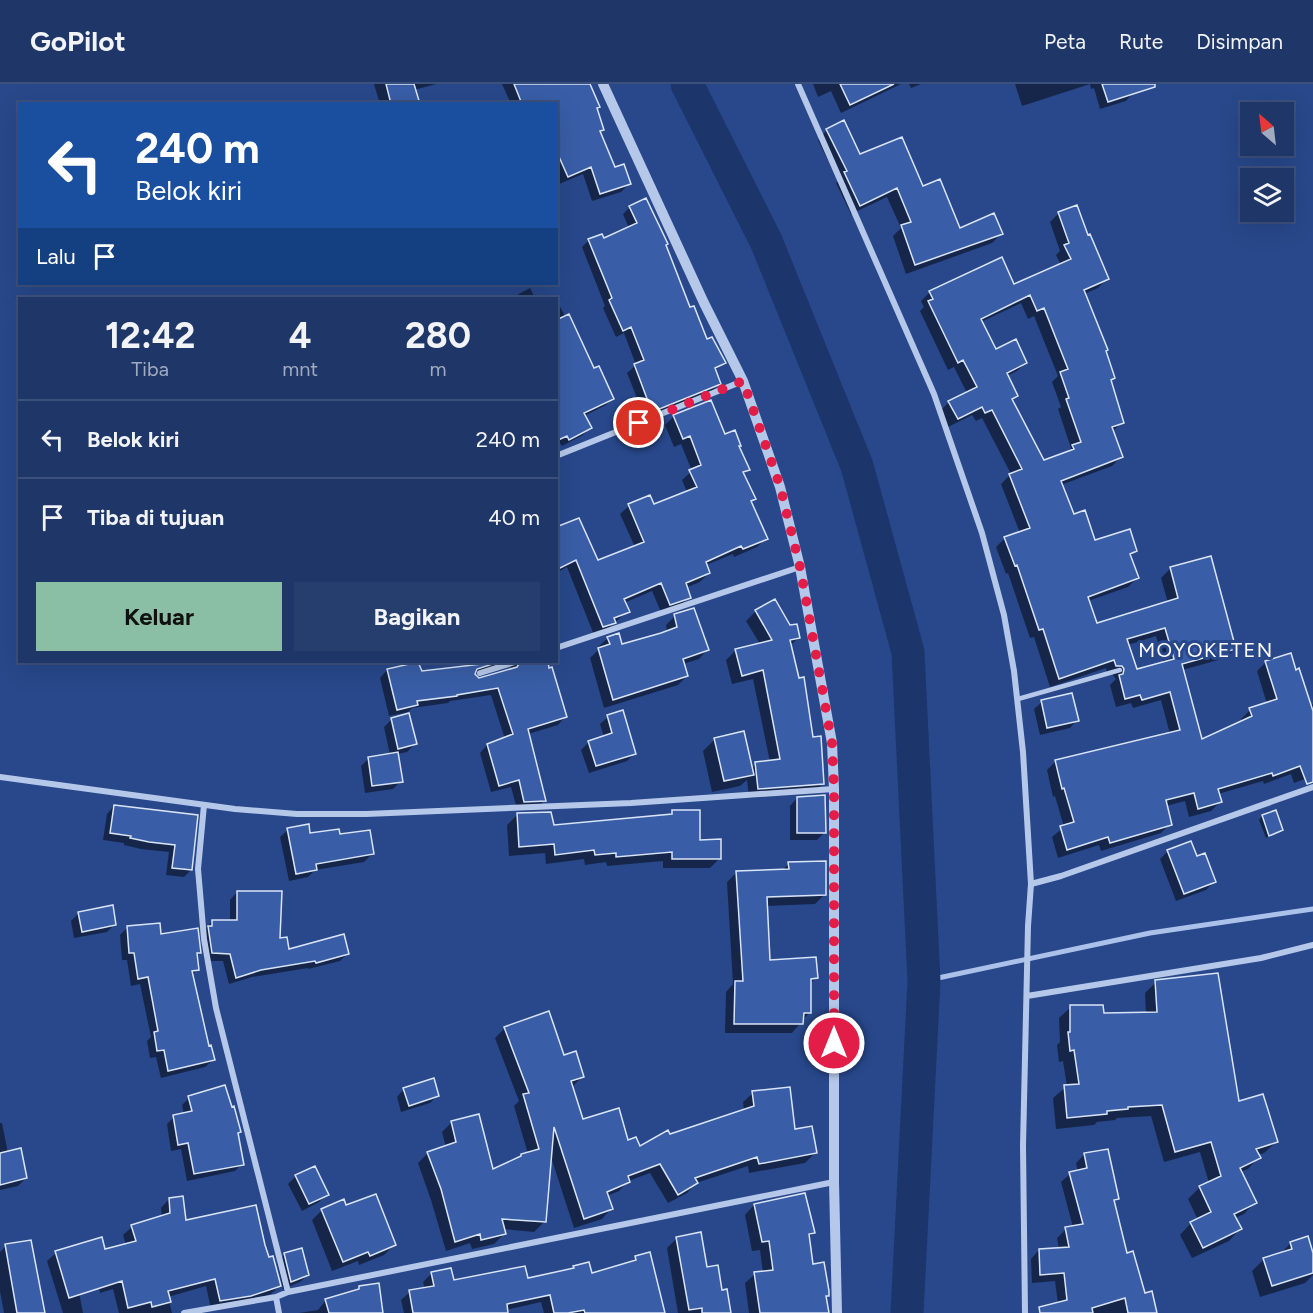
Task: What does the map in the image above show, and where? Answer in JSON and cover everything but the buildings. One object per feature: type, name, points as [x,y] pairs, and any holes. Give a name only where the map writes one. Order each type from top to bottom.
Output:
[{"type":"street","points":[[603,84],[704,303],[743,381],[780,486],[800,567],[832,743],[834,1182],[837,1313]]},
{"type":"street","points":[[798,84],[910,337],[958,459],[995,576],[1008,638],[1018,699],[1031,884],[1023,1146],[1025,1313]]},
{"type":"street","points":[[558,455],[743,381]]},
{"type":"street","points":[[558,647],[800,567]]},
{"type":"street","points":[[480,673],[512,663]]},
{"type":"street","points":[[0,777],[204,805],[297,814],[366,814],[631,803],[834,789]]},
{"type":"street","points":[[1031,884],[1072,872],[1313,787]]},
{"type":"street","points":[[204,805],[198,869],[206,951],[216,1008],[288,1292]]},
{"type":"street","points":[[1027,996],[1261,958],[1313,945]]},
{"type":"street","points":[[184,1313],[276,1297],[288,1292],[834,1182]]},
{"type":"street","points":[[276,1297],[279,1313]]},
{"type":"lane","points":[[1018,699],[1120,670]]},
{"type":"waterway","points":[[687,84],[766,241],[857,466],[908,652],[924,981],[907,1313]]},
{"type":"waterway","points":[[924,981],[1150,933],[1313,909]]},
{"type":"district","name":"MOYOKETEN","points":[[1206,650]]},
{"type":"route","points":[[639,423],[743,381],[780,486],[800,567],[832,743],[834,1043]]}]
